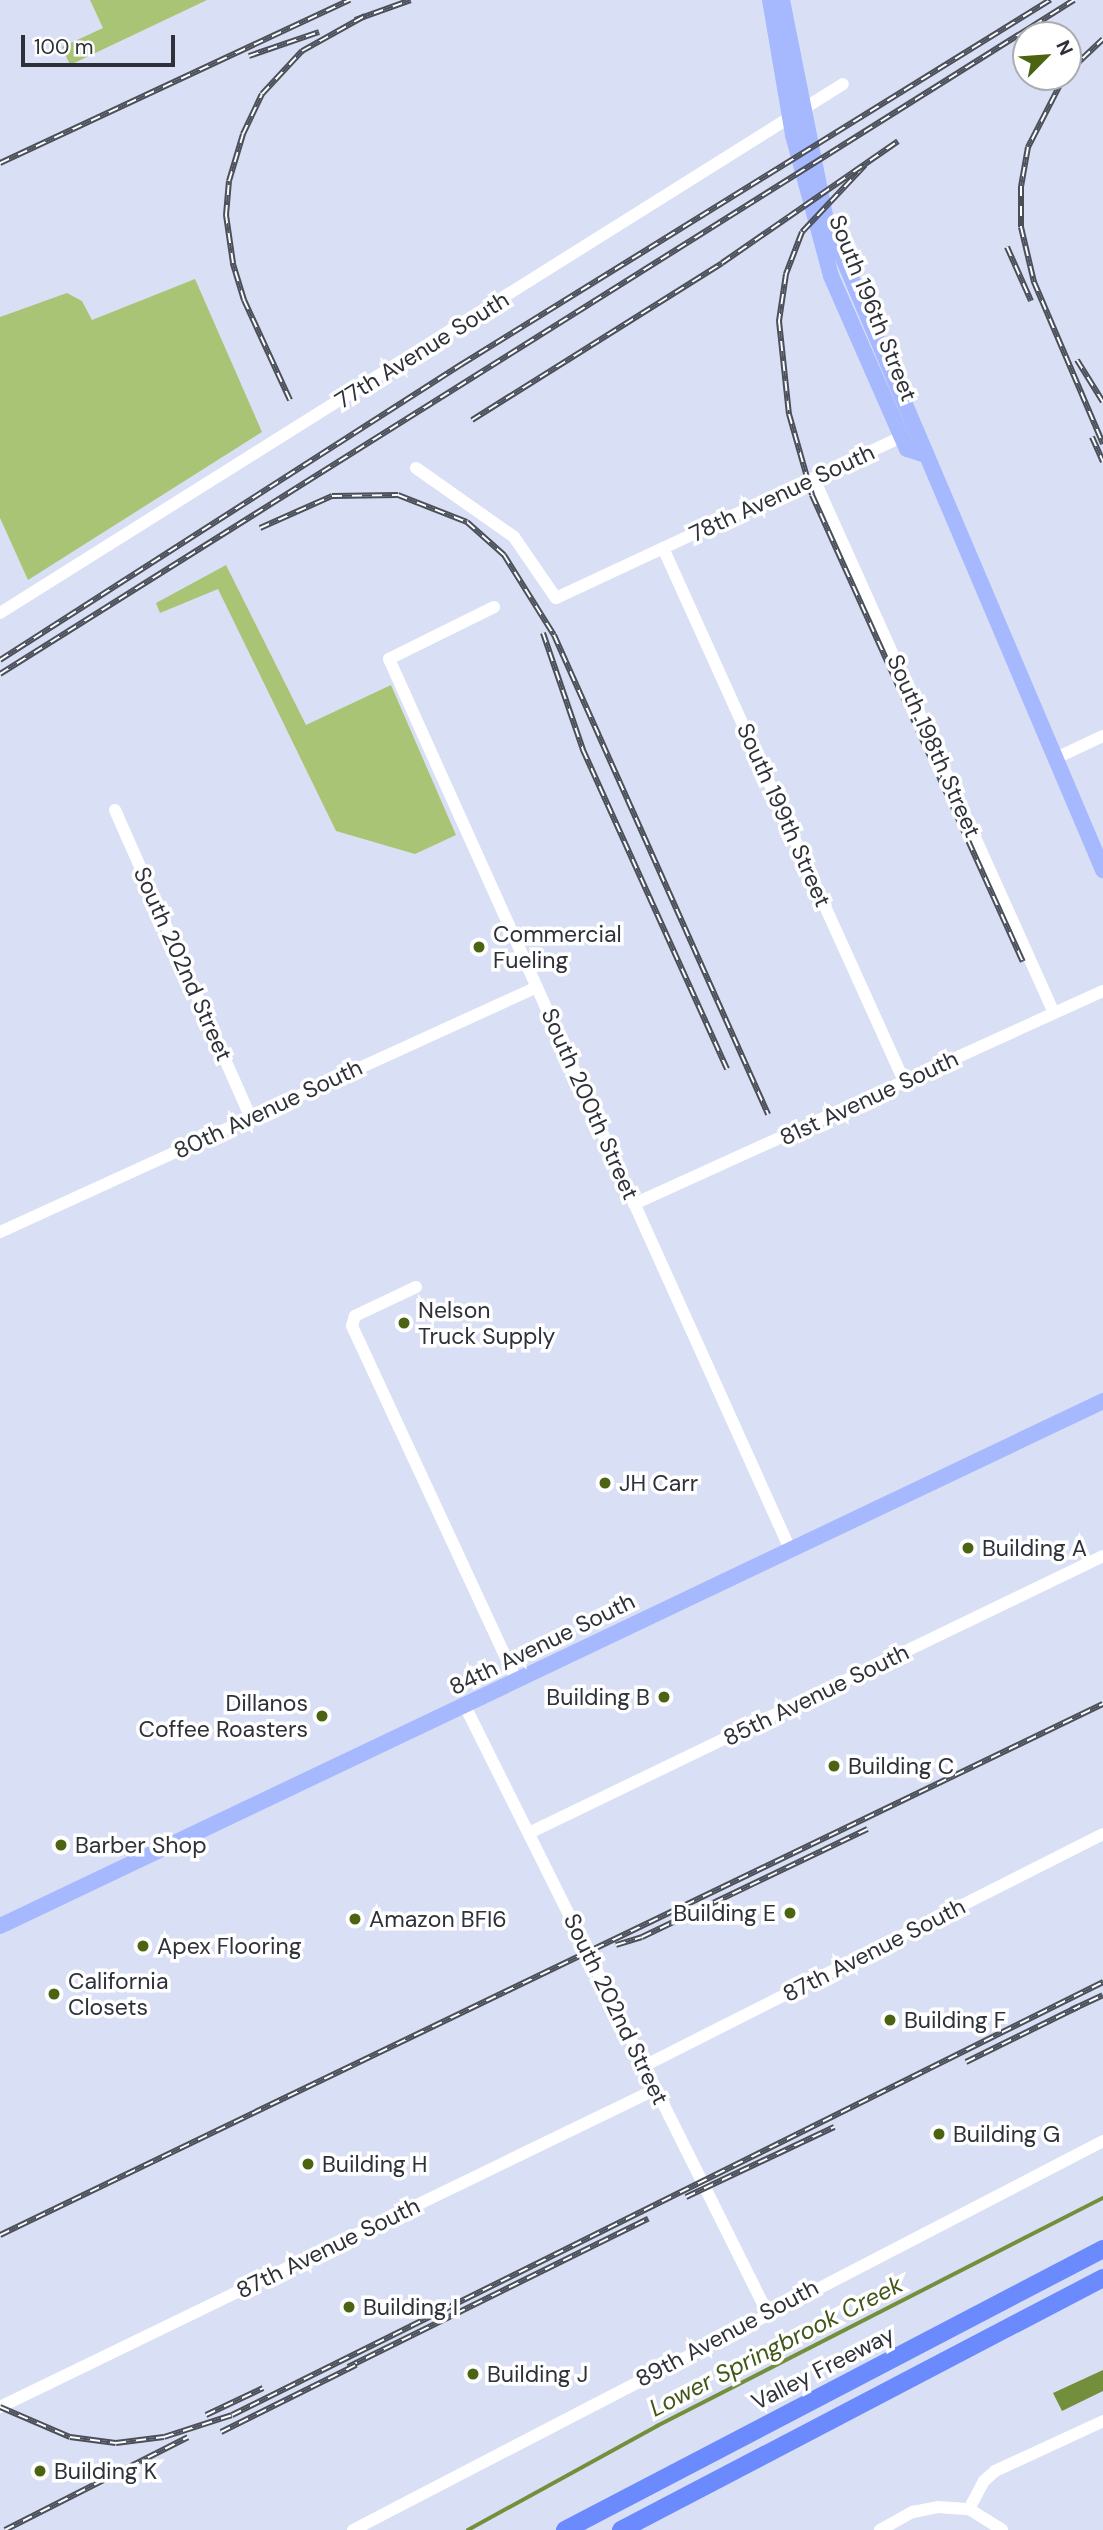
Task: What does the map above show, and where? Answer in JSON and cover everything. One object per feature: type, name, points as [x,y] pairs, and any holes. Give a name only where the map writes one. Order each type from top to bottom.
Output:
[{"type":"highway","name":"Valley Freeway","points":[[565,2530],[1103,2249]]},
{"type":"highway","points":[[621,2530],[1103,2278]]},
{"type":"main road","name":"South 196th Street","points":[[770,0],[812,219],[847,313],[901,437],[907,449],[922,454]]},
{"type":"main road","name":"South 196th Street","points":[[782,0],[825,216],[920,435],[922,454],[1103,870]]},
{"type":"main road","name":"84th Avenue South","points":[[0,1926],[1103,1401]]},
{"type":"street","name":"77th Avenue South","points":[[0,613],[843,83]]},
{"type":"street","name":"78th Avenue South","points":[[416,468],[514,537],[556,598],[814,480],[901,437]]},
{"type":"street","name":"South 198th Street","points":[[814,480],[1054,1013]]},
{"type":"street","name":"South 199th Street","points":[[663,548],[904,1082]]},
{"type":"street","name":"South 200th Street","points":[[494,607],[389,659],[790,1549]]},
{"type":"street","points":[[1056,758],[1103,736]]},
{"type":"street","name":"South 202nd Street","points":[[115,810],[251,1118]]},
{"type":"street","name":"80th Avenue South","points":[[0,1232],[537,987]]},
{"type":"street","name":"81st Avenue South","points":[[634,1204],[1103,991]]},
{"type":"street","points":[[416,1287],[355,1317],[352,1326],[517,1681]]},
{"type":"street","name":"85th Avenue South","points":[[529,1833],[1103,1556]]},
{"type":"street","name":"South 202nd Street","points":[[465,1706],[766,2312]]},
{"type":"street","name":"87th Avenue South","points":[[644,2066],[1103,1834]]},
{"type":"street","name":"87th Avenue South","points":[[0,2407],[656,2089]]},
{"type":"street","name":"89th Avenue South","points":[[353,2530],[766,2312],[1103,2141]]},
{"type":"street","points":[[969,2509],[995,2472],[1103,2421]]},
{"type":"street","points":[[880,2530],[927,2507],[969,2509],[1002,2530]]},
{"type":"shaded area","points":[[90,0],[207,0],[70,65],[62,47],[103,28]]},
{"type":"shaded area","points":[[195,279],[262,432],[28,580],[0,518],[0,317],[67,293],[82,301],[92,320]]},
{"type":"shaded area","points":[[226,565],[306,725],[391,685],[456,835],[415,854],[336,831],[218,589],[160,613],[156,603]]},
{"type":"shaded area","points":[[1103,2370],[1103,2391],[1062,2411],[1053,2393]]},
{"type":"waterway","name":"Lower Springbrook Creek","points":[[468,2530],[657,2426],[1103,2198]]},
{"type":"railway","points":[[0,163],[350,0]]},
{"type":"railway","points":[[355,20],[411,0]]},
{"type":"railway","points":[[0,660],[462,364],[1050,0]]},
{"type":"railway","points":[[0,674],[1074,0]]},
{"type":"railway","points":[[290,400],[244,300],[233,263],[226,215],[229,181],[243,134],[262,94],[302,51],[365,16]]},
{"type":"railway","points":[[249,56],[319,32]]},
{"type":"railway","points":[[1082,59],[1103,39]]},
{"type":"railway","points":[[1057,91],[1028,147],[1021,186],[1021,227],[1034,282],[1103,444]]},
{"type":"railway","points":[[472,420],[722,263],[898,141]]},
{"type":"railway","points":[[865,165],[802,232],[786,274],[779,321],[789,414],[812,495],[1023,962]]},
{"type":"railway","points":[[1007,247],[1031,301]]},
{"type":"railway","points":[[1077,360],[1103,402]]},
{"type":"railway","points":[[1092,437],[1103,462]]},
{"type":"railway","points":[[260,528],[332,496],[398,495],[467,522],[504,555],[554,635],[768,1114]]},
{"type":"railway","points":[[543,633],[583,750],[727,1069]]},
{"type":"railway","points":[[0,2235],[1103,1704]]},
{"type":"railway","points":[[616,1945],[642,1937],[867,1829]]},
{"type":"railway","points":[[0,2407],[70,2437],[116,2443],[164,2437],[232,2415],[1103,1982]]},
{"type":"railway","points":[[1071,2010],[1103,1995]]},
{"type":"railway","points":[[966,2062],[1078,2007]]},
{"type":"railway","points":[[686,2197],[834,2127]]},
{"type":"railway","points":[[348,2367],[648,2219]]},
{"type":"railway","points":[[221,2432],[356,2365]]},
{"type":"railway","points":[[206,2415],[263,2388]]},
{"type":"railway","points":[[5,2530],[188,2437]]},
{"type":"place","name":"Commercial Fueling","points":[[479,947]]},
{"type":"place","name":"Nelson Truck Supply","points":[[404,1323]]},
{"type":"place","name":"JH Carr","points":[[605,1483]]},
{"type":"place","name":"Building A","points":[[968,1548]]},
{"type":"place","name":"Building B","points":[[664,1697]]},
{"type":"place","name":"Dillanos Coffee Roasters","points":[[322,1716]]},
{"type":"place","name":"Building C","points":[[834,1766]]},
{"type":"place","name":"Barber Shop","points":[[61,1845]]},
{"type":"place","name":"Building E","points":[[790,1913]]},
{"type":"place","name":"Amazon BFI6","points":[[355,1919]]},
{"type":"place","name":"Apex Flooring","points":[[143,1946]]},
{"type":"place","name":"California Closets","points":[[54,1994]]},
{"type":"place","name":"Building F","points":[[890,2020]]},
{"type":"place","name":"Building G","points":[[939,2134]]},
{"type":"place","name":"Building H","points":[[308,2164]]},
{"type":"place","name":"Building I","points":[[349,2307]]},
{"type":"place","name":"Building J","points":[[473,2374]]},
{"type":"place","name":"Building K","points":[[40,2471]]}]
